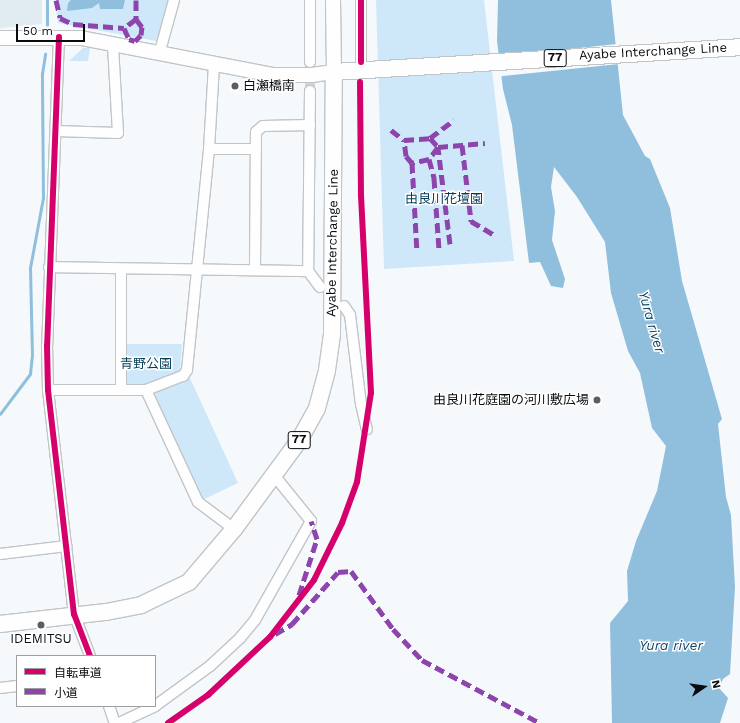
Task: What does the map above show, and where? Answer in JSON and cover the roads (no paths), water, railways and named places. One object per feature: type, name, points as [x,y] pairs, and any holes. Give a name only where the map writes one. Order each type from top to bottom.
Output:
[{"type":"main road","name":"Ayabe Interchange Line","points":[[0,624],[141,605],[171,592],[189,582],[234,529],[300,439],[317,408],[327,370],[332,334],[334,72],[365,65],[740,47]]},
{"type":"street","points":[[160,52],[174,0]]},
{"type":"street","points":[[310,0],[310,62]]},
{"type":"street","points":[[0,38],[81,38],[160,52],[214,65],[274,75],[312,75],[334,72],[333,0]]},
{"type":"street","points":[[361,0],[365,65]]},
{"type":"street","points":[[59,37],[49,267],[48,390],[68,546],[74,614],[90,655]]},
{"type":"street","points":[[56,130],[118,133],[114,45]]},
{"type":"street","points":[[48,390],[146,390],[183,376],[187,370],[195,269],[209,149],[214,65]]},
{"type":"street","points":[[310,92],[308,271],[320,287]]},
{"type":"street","points":[[255,270],[256,132],[263,126],[310,125]]},
{"type":"street","points":[[209,149],[256,149]]},
{"type":"street","points":[[49,267],[121,270],[195,269],[308,271]]},
{"type":"street","points":[[121,270],[121,390]]},
{"type":"street","points":[[344,306],[350,315],[361,404],[366,428]]},
{"type":"street","points":[[146,390],[198,502],[234,529]]},
{"type":"street","points":[[156,705],[210,666],[240,638],[255,620],[311,521],[274,474]]},
{"type":"street","points":[[0,554],[68,546]]},
{"type":"street","points":[[0,688],[16,686]]},
{"type":"street","points":[[108,707],[115,723]]},
{"type":"street","points":[[119,723],[152,707]]},
{"type":"water","points":[[71,0],[125,0],[123,9],[100,9],[99,3],[92,8],[67,11],[68,3]]},
{"type":"water","name":"Yura river","points":[[498,0],[611,0],[623,115],[645,156],[650,159],[670,208],[682,281],[722,419],[718,424],[726,497],[731,515],[735,587],[730,674],[723,679],[719,688],[728,698],[720,723],[612,723],[610,623],[628,601],[627,571],[636,541],[657,491],[666,446],[652,428],[640,373],[628,351],[611,293],[605,242],[577,197],[554,167],[551,187],[555,211],[552,240],[565,279],[563,288],[551,286],[540,262],[529,263],[512,125],[503,89],[497,41]]},
{"type":"waterway","points":[[47,0],[47,25]]},
{"type":"waterway","points":[[0,414],[30,374],[32,356],[30,268],[43,198],[42,74],[45,54]]},
{"type":"tunnel","points":[[310,62],[310,91]]},
{"type":"place","name":"白瀬橋南","points":[[235,86]]},
{"type":"place","name":"由良川花庭園の河川敷広場","points":[[597,400]]},
{"type":"place","name":"IDEMITSU","points":[[41,625]]},
{"type":"park label","name":"由良川花壇園","points":[[444,199]]},
{"type":"park label","name":"青野公園","points":[[146,364]]}]
